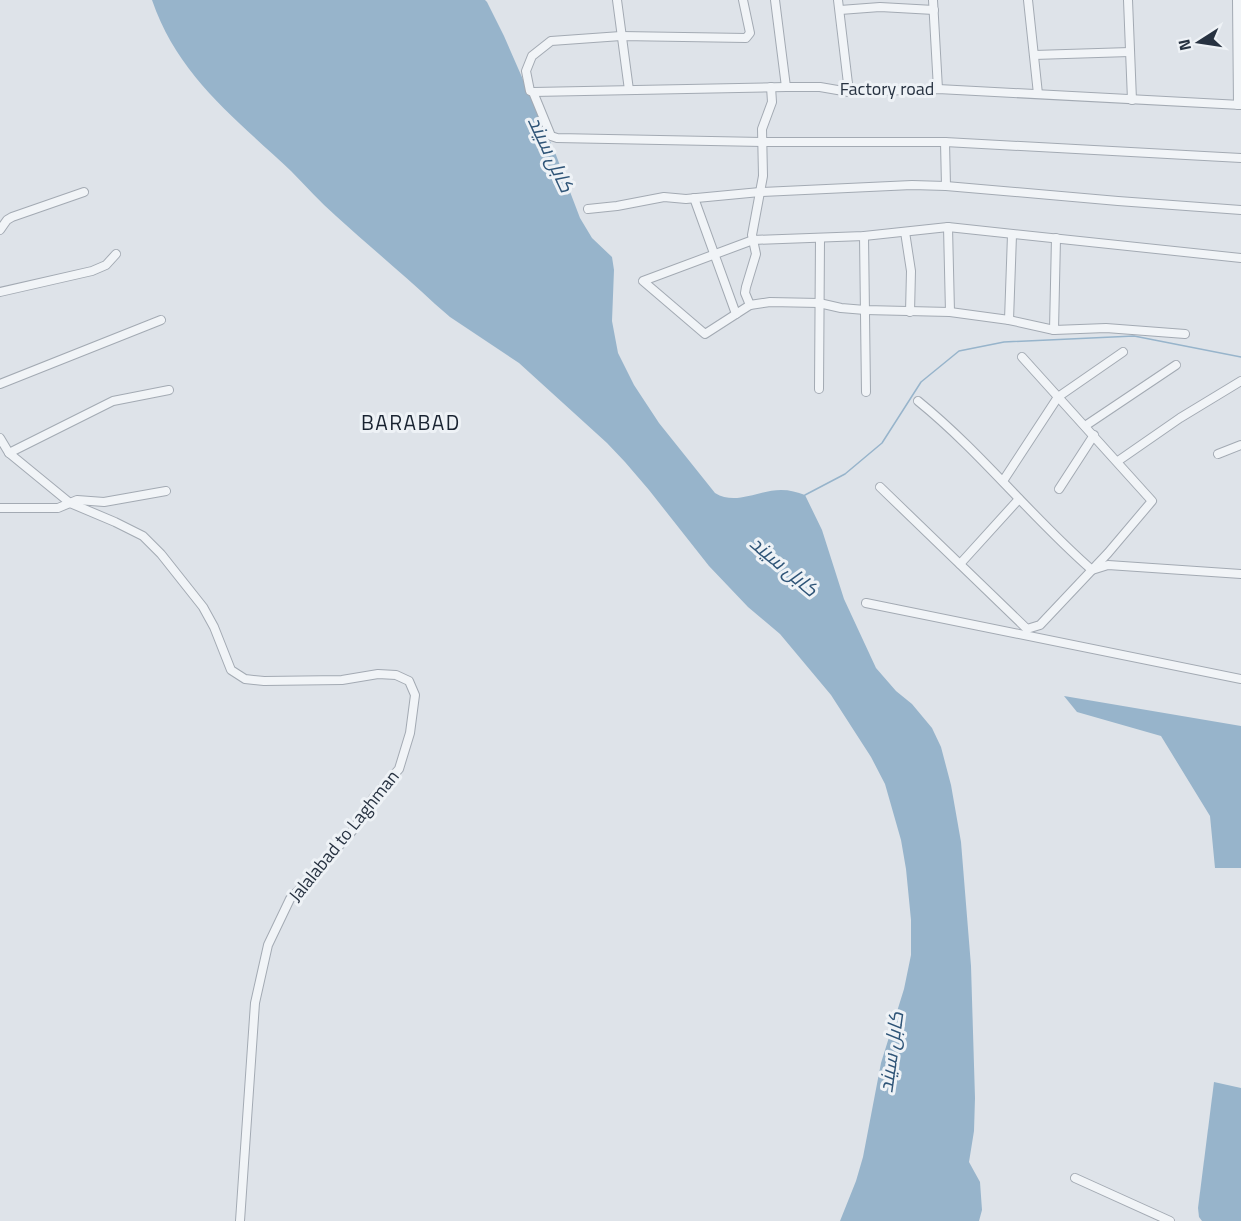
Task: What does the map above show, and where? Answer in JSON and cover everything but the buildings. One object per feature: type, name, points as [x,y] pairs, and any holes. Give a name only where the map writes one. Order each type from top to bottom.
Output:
[{"type":"street","points":[[617,0],[629,90]]},
{"type":"street","points":[[743,0],[750,33],[746,38],[621,36],[546,43],[532,56],[526,71],[527,84],[533,92],[551,136],[557,138],[762,142],[945,142],[1241,158]]},
{"type":"street","points":[[775,0],[786,87]]},
{"type":"street","points":[[838,0],[849,92]]},
{"type":"street","points":[[933,0],[938,89]]},
{"type":"street","points":[[1028,0],[1038,94]]},
{"type":"street","points":[[1128,0],[1132,99]]},
{"type":"street","points":[[1237,0],[1240,105]]},
{"type":"street","points":[[840,10],[880,7],[934,10]]},
{"type":"street","points":[[1034,54],[1130,52]]},
{"type":"street","points":[[750,305],[745,293],[756,254],[753,226],[764,163],[762,129],[772,102],[771,87]]},
{"type":"street","name":"Factory road","points":[[533,92],[771,87],[820,87],[849,92],[938,89],[1240,105]]},
{"type":"street","points":[[945,142],[946,186]]},
{"type":"street","points":[[588,208],[617,206],[664,197],[694,198],[760,192],[912,185],[1241,210]]},
{"type":"street","points":[[0,230],[12,217],[84,192]]},
{"type":"street","points":[[694,198],[736,314]]},
{"type":"street","points":[[948,227],[950,312]]},
{"type":"street","points":[[1185,334],[1106,328],[1054,330],[1009,320],[950,312],[865,310],[819,303],[770,302],[750,305],[705,334],[643,281],[753,240],[820,239],[948,227],[1241,258]]},
{"type":"street","points":[[905,232],[910,271],[910,312]]},
{"type":"street","points":[[1009,320],[1012,235]]},
{"type":"street","points":[[864,236],[866,392]]},
{"type":"street","points":[[1054,330],[1056,238]]},
{"type":"street","points":[[819,389],[820,239]]},
{"type":"street","points":[[0,292],[92,271],[106,265],[116,254]]},
{"type":"street","points":[[0,384],[161,320]]},
{"type":"street","points":[[1003,481],[1058,397],[1123,352]]},
{"type":"street","points":[[880,487],[1027,630],[1040,625],[1152,501],[1022,357]]},
{"type":"street","points":[[1085,426],[1176,365]]},
{"type":"street","points":[[1118,461],[1180,418],[1241,381]]},
{"type":"street","points":[[9,453],[113,401],[169,390]]},
{"type":"street","points":[[918,401],[985,462],[1019,499],[1092,570]]},
{"type":"street","points":[[1059,489],[1094,435]]},
{"type":"street","name":"Jalalabad to Laghman","points":[[0,438],[9,453],[70,503],[143,536],[161,554],[203,607],[214,627],[231,670],[245,679],[264,681],[342,680],[378,674],[396,675],[409,681],[415,695],[410,733],[399,769],[374,797],[353,830],[290,899],[268,945],[255,1004],[240,1221]]},
{"type":"street","points":[[1218,454],[1241,445]]},
{"type":"street","points":[[0,508],[58,508],[77,500],[104,502],[166,491]]},
{"type":"street","points":[[960,564],[1019,499]]},
{"type":"street","points":[[1092,570],[1108,566],[1241,574]]},
{"type":"street","points":[[866,603],[1241,679]]},
{"type":"street","points":[[1075,1178],[1170,1221]]},
{"type":"water","name":"کابل سيند","points":[[152,0],[485,0],[487,2],[556,155],[580,218],[592,238],[612,257],[614,270],[612,321],[618,353],[634,385],[659,423],[715,493],[731,498],[781,490],[805,495],[822,530],[844,599],[876,668],[932,728],[941,747],[951,785],[961,842],[971,966],[975,1098],[974,1131],[969,1162],[980,1182],[982,1210],[979,1221],[840,1221],[863,1157],[881,1063],[904,989],[911,955],[911,920],[901,840],[885,784],[871,757],[831,695],[780,634],[748,607],[709,566],[649,490],[607,443],[519,363],[450,317],[435,304],[330,211],[291,171],[229,114],[193,74],[177,51],[163,27]]},
{"type":"water","points":[[1064,696],[1241,726],[1241,868],[1215,868],[1210,816],[1161,736],[1077,712]]},
{"type":"water","points":[[1214,1082],[1241,1088],[1241,1221],[1202,1221],[1199,1217],[1198,1208]]},
{"type":"waterway","points":[[805,495],[845,474],[882,443],[921,382],[959,351],[1004,342],[1134,336],[1241,357]]},
{"type":"district","name":"BARABAD","points":[[411,423]]}]
